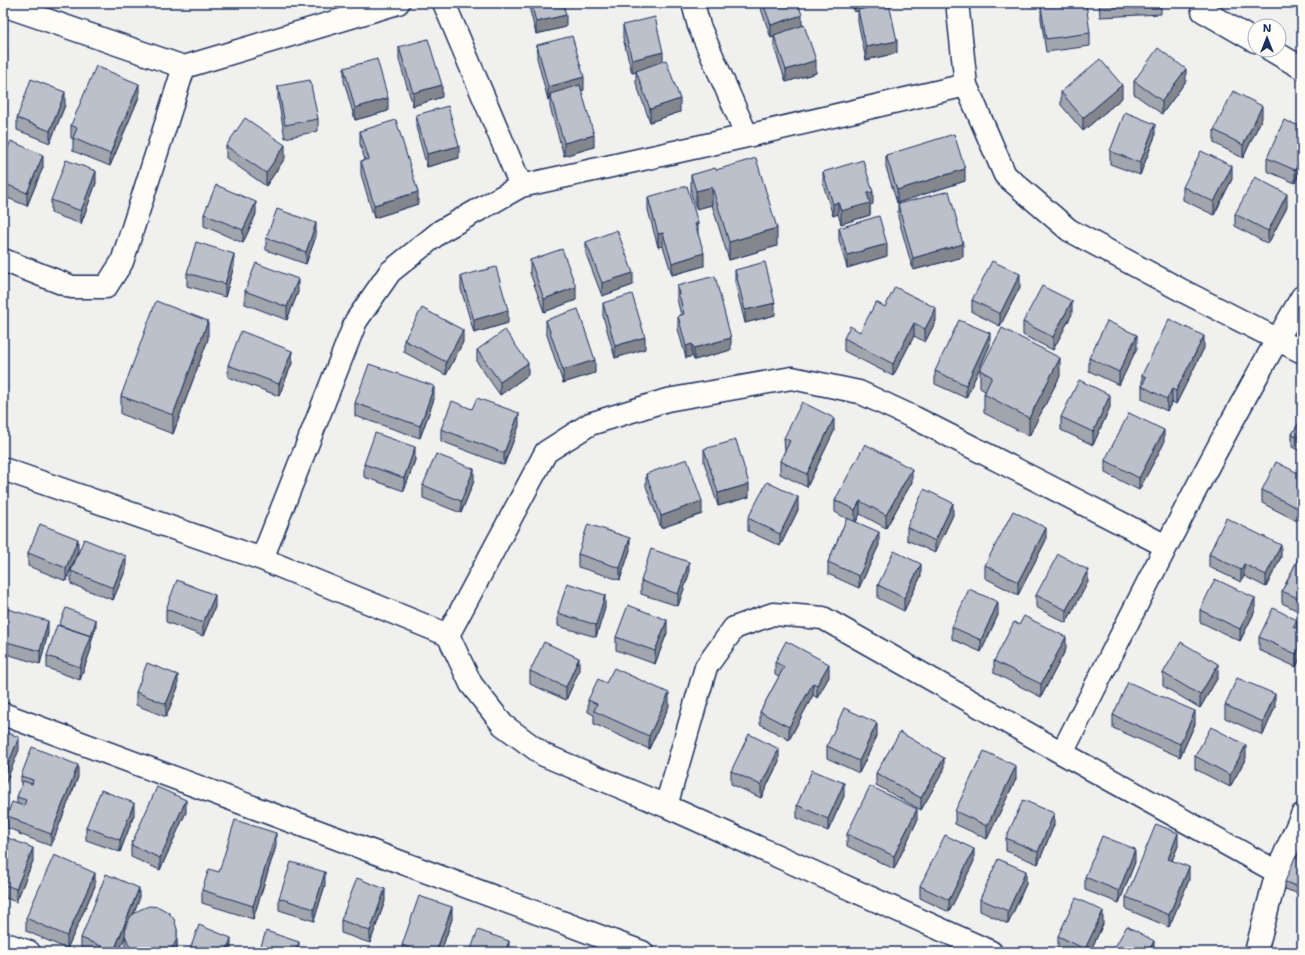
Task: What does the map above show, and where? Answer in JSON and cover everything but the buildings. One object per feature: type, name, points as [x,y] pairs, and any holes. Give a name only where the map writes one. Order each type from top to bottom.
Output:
[{"type":"street","points":[[3,5],[184,66],[398,3]]},
{"type":"street","points":[[444,3],[521,186]]},
{"type":"street","points":[[693,3],[699,26],[747,136]]},
{"type":"street","points":[[958,3],[966,85],[1005,175],[1069,230],[1181,290],[1302,352]]},
{"type":"street","points":[[1202,3],[1203,11],[1247,36]]},
{"type":"street","points":[[1285,58],[1302,68]]},
{"type":"street","points":[[3,260],[72,287],[106,287],[122,262],[184,66]]},
{"type":"street","points":[[262,559],[356,321],[390,272],[441,231],[521,186],[747,136],[966,85]]},
{"type":"street","points":[[1062,753],[1166,546],[1302,297]]},
{"type":"street","points":[[448,635],[546,452],[590,424],[660,402],[792,378],[859,392],[908,414],[1166,546]]},
{"type":"street","points":[[3,469],[262,559],[448,635],[471,684],[503,725],[544,755],[666,806],[991,952]]},
{"type":"street","points":[[666,806],[706,668],[734,628],[773,614],[823,618],[1277,872]]},
{"type":"street","points":[[3,714],[642,952]]},
{"type":"street","points":[[1256,952],[1277,872],[1302,815]]},
{"type":"street","points":[[3,943],[28,952]]}]
